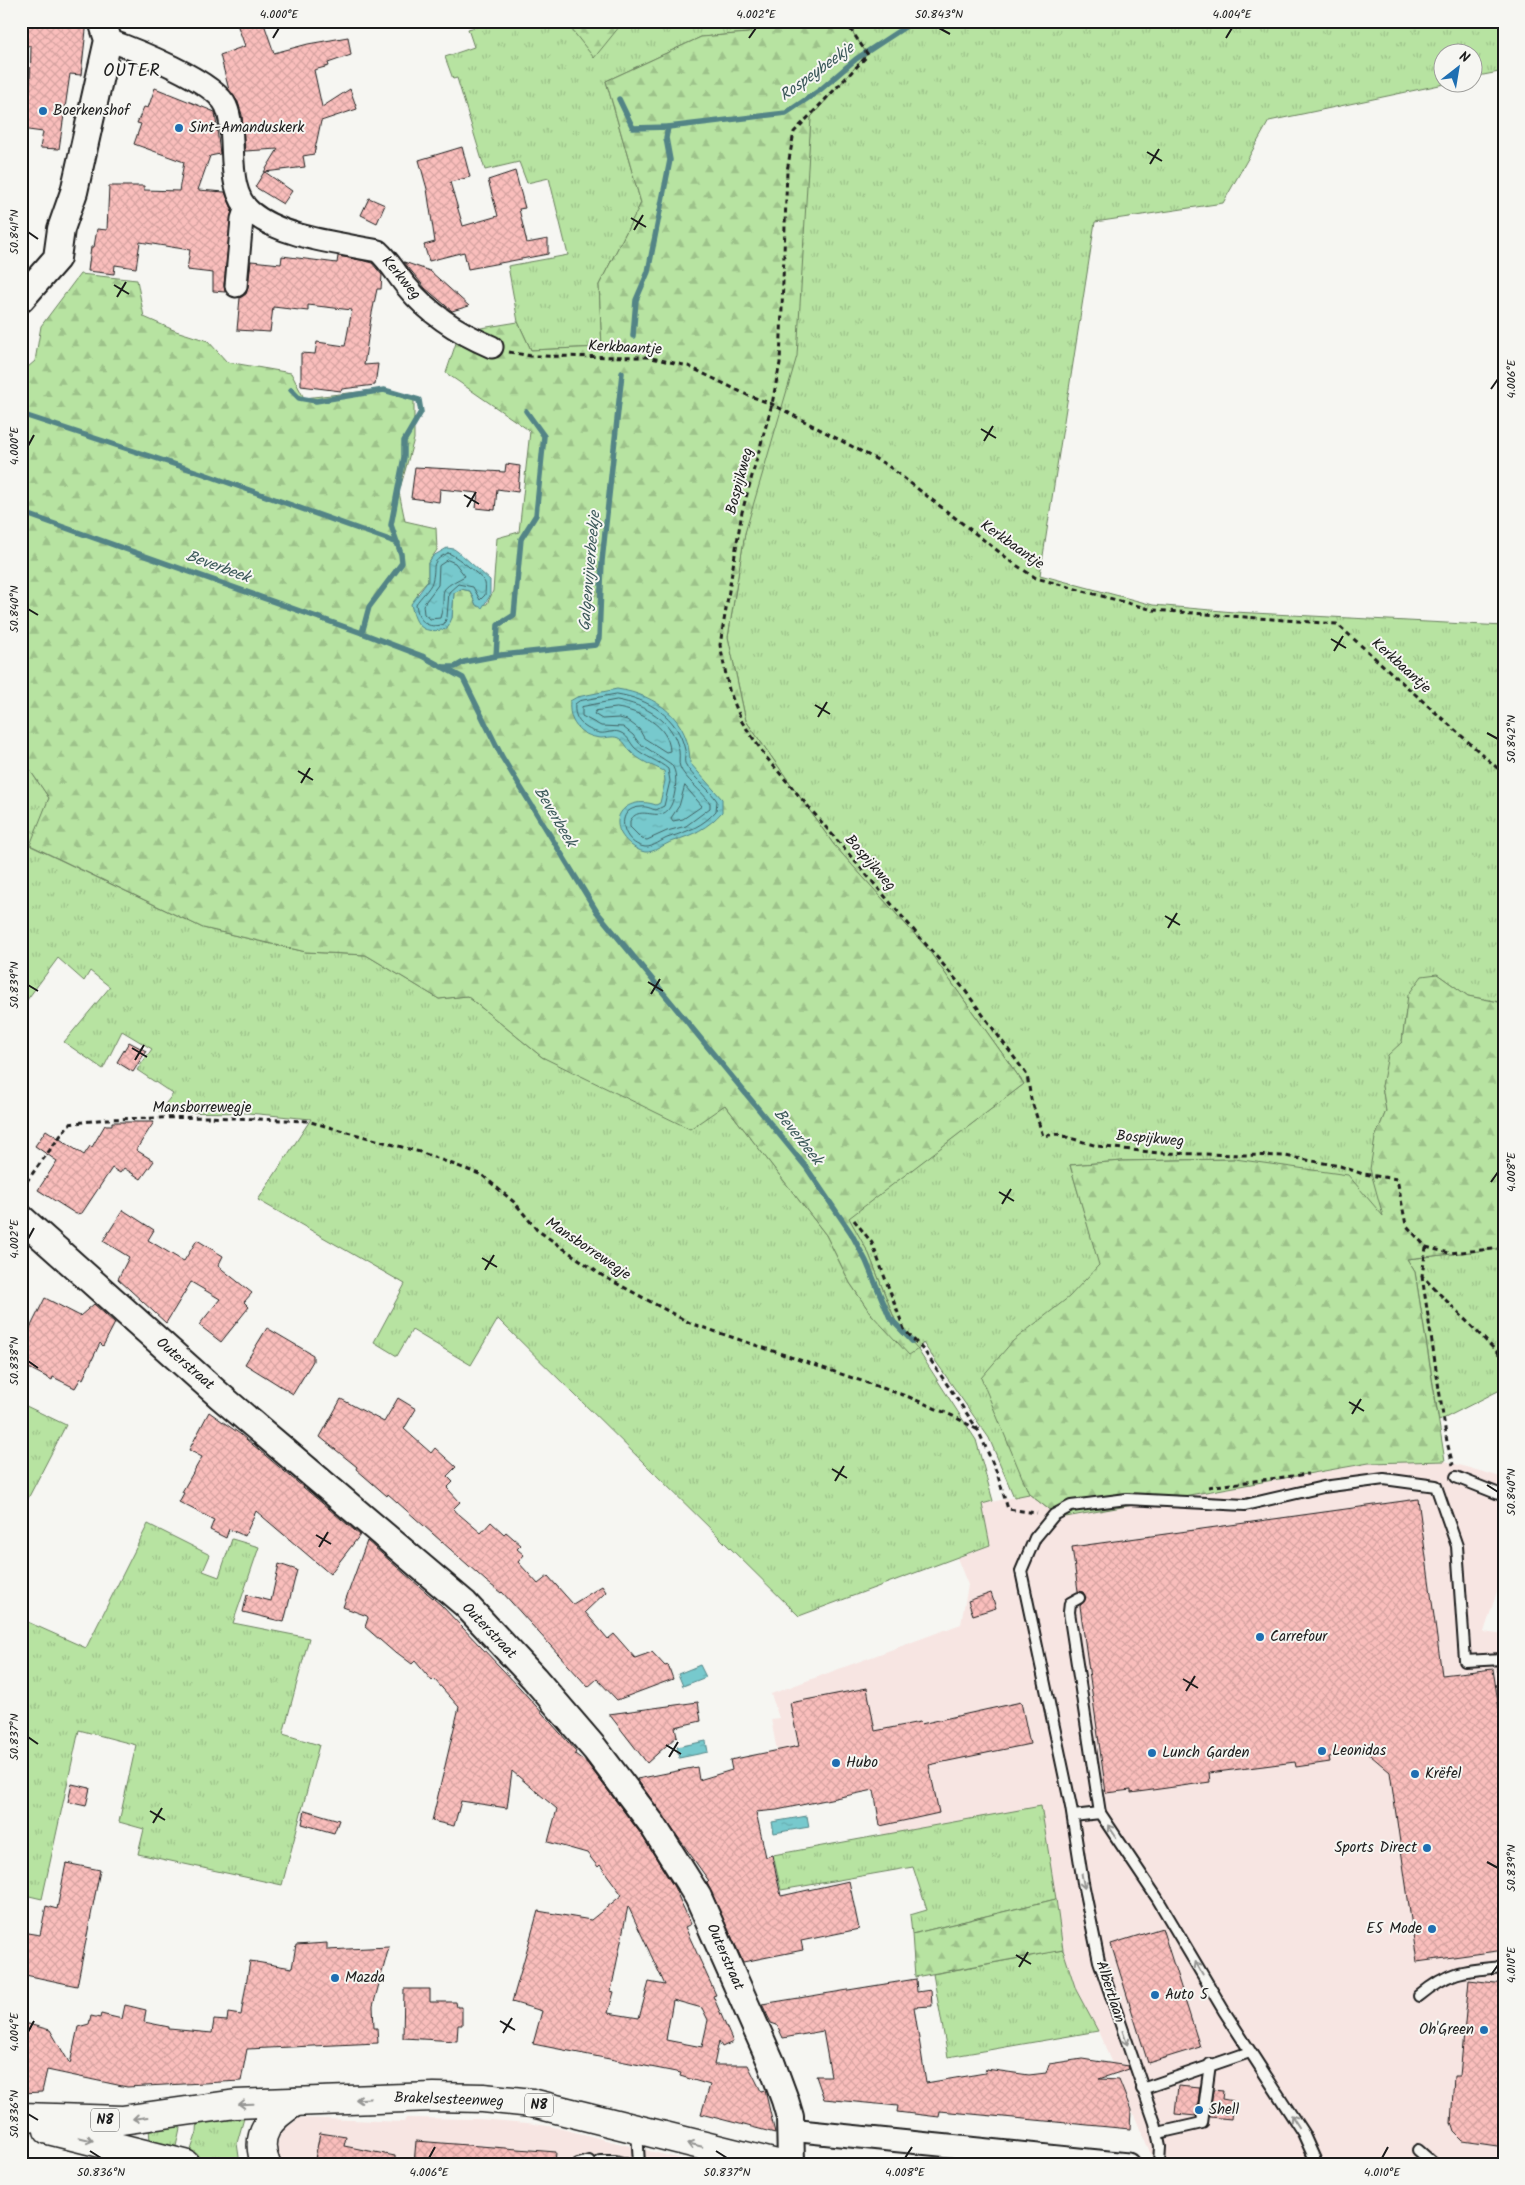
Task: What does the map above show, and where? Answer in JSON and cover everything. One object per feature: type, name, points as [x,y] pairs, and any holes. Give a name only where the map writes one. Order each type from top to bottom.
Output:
[{"type":"main road","name":"Brakelsesteenweg","points":[[21,2117],[122,2120],[236,2104],[434,2096],[483,2098],[532,2103],[777,2164]]},
{"type":"main road","points":[[266,2164],[262,2156],[262,2139],[266,2128],[276,2114],[295,2102]]},
{"type":"main road","name":"N8","points":[[21,2124],[185,2164]]},
{"type":"street","points":[[21,299],[57,258],[61,229],[74,192],[105,31],[202,83],[221,99],[226,106],[229,118],[235,179],[246,207],[242,219],[236,286]]},
{"type":"street","name":"Kerkweg","points":[[246,207],[252,213],[271,224],[290,232],[378,251],[388,260],[412,293],[437,317],[492,347]]},
{"type":"street","name":"Outerstraat","points":[[21,1218],[220,1396],[464,1604],[534,1678],[596,1749],[652,1824],[698,1897],[771,2062],[790,2117],[791,2164]]},
{"type":"street","points":[[790,2130],[1128,2164]]},
{"type":"lane","points":[[1456,1477],[1504,1496]]},
{"type":"lane","points":[[1054,1515],[1071,1506],[1127,1498],[1245,1505],[1323,1487],[1384,1479],[1436,1486],[1456,1546],[1466,1661],[1502,1659],[1504,1669]]},
{"type":"lane","name":"Albertlaan","points":[[1054,1515],[1035,1538],[1021,1571],[1073,1816],[1083,1883],[1099,1961],[1158,2134],[1159,2164]]},
{"type":"lane","points":[[1079,1598],[1070,1604],[1070,1612],[1100,1813],[1157,1898],[1250,2052],[1303,2133],[1317,2164]]},
{"type":"lane","points":[[1073,1816],[1100,1813]]},
{"type":"lane","points":[[1419,1996],[1436,1982],[1461,1971],[1504,1967]]},
{"type":"lane","points":[[1142,2089],[1210,2064],[1250,2052]]},
{"type":"lane","points":[[1158,2134],[1202,2123],[1210,2064]]},
{"type":"lane","points":[[637,2129],[638,2164]]},
{"type":"lane","points":[[1418,2150],[1434,2164]]},
{"type":"lane","points":[[578,2164],[588,2161]]},
{"type":"lane","points":[[600,2161],[615,2161],[626,2164]]},
{"type":"path","name":"Bospijkweg","points":[[845,21],[868,56],[794,132],[787,170],[780,363],[772,404],[742,512],[720,644],[729,690],[742,722],[766,757],[964,988],[1027,1075],[1030,1099],[1043,1136],[1057,1134],[1097,1146],[1159,1152],[1285,1156],[1340,1166],[1363,1174],[1397,1179],[1406,1225],[1426,1247]]},
{"type":"path","name":"Kerkbaantje","points":[[492,347],[531,356],[661,359],[688,366],[747,395],[772,404],[887,465],[1036,578],[1153,610],[1337,624],[1504,774]]},
{"type":"path","name":"Mansborrewegje","points":[[21,1189],[69,1124],[106,1119],[208,1117],[307,1121],[420,1152],[482,1175],[515,1203],[537,1230],[603,1276],[690,1323],[909,1397],[955,1417],[978,1430]]},
{"type":"path","points":[[854,1220],[872,1243],[904,1329],[925,1352],[978,1430],[997,1473],[1008,1509],[1054,1515]]},
{"type":"path","points":[[1456,1477],[1447,1442],[1422,1276],[1426,1247],[1449,1253],[1504,1248]]},
{"type":"path","points":[[1422,1276],[1504,1359]]},
{"type":"shaded area","points":[[1445,1461],[1504,1478],[1504,1570],[1484,1632],[1504,1635],[1504,2164],[1200,2164],[1153,2159],[1098,2031],[1076,1990],[1063,1950],[1041,1806],[882,1835],[874,1790],[777,1810],[741,1813],[777,1751],[771,1719],[779,1718],[771,1694],[961,1624],[968,1585],[957,1558],[990,1545],[982,1504],[1029,1494],[1060,1518],[1369,1463]]},
{"type":"shaded area","points":[[299,2118],[404,2122],[406,2118],[478,2119],[528,2123],[554,2127],[701,2164],[283,2164],[276,2151],[280,2133]]},
{"type":"green space","points":[[498,21],[565,21],[574,31],[614,31],[624,21],[757,21],[757,25],[748,33],[701,37],[606,81],[641,203],[599,285],[602,347],[531,350],[518,322],[508,266],[568,255],[549,178],[527,183],[519,162],[485,170],[457,78],[453,79],[445,57],[474,47],[468,29]]},
{"type":"green space","points":[[565,21],[624,21],[594,58]]},
{"type":"green space","points":[[757,21],[845,21],[867,54],[811,117],[797,356],[745,533],[728,637],[746,721],[834,845],[927,948],[1024,1084],[849,1218],[869,1254],[897,1325],[918,1349],[909,1355],[871,1314],[850,1283],[826,1235],[725,1105],[690,1129],[542,1057],[467,996],[439,999],[366,955],[306,952],[203,928],[30,845],[49,798],[21,757],[21,373],[35,361],[41,326],[80,274],[137,280],[144,317],[176,331],[208,341],[227,362],[291,373],[304,398],[376,390],[414,398],[414,439],[399,492],[405,521],[436,528],[437,550],[428,563],[428,581],[417,593],[452,618],[454,593],[461,589],[470,591],[476,605],[487,604],[493,591],[497,538],[519,532],[530,431],[446,373],[456,343],[481,328],[518,322],[531,350],[602,347],[599,285],[641,203],[606,81],[701,37],[748,33],[757,25]]},
{"type":"green space","points":[[845,21],[1504,21],[1504,71],[1482,75],[1482,42],[1432,42],[1432,87],[1269,121],[1223,203],[1095,222],[1040,575],[1153,605],[1234,612],[1504,626],[1504,1003],[1468,996],[1437,974],[1406,1010],[1402,1042],[1382,1086],[1386,1111],[1375,1138],[1384,1217],[1235,1159],[1123,1161],[1070,1165],[1128,1361],[1060,1518],[1029,1494],[1014,1497],[989,1438],[923,1343],[918,1350],[897,1325],[869,1254],[848,1218],[1024,1084],[927,948],[834,845],[746,721],[728,637],[745,533],[803,235],[811,117],[867,54]]},
{"type":"green space","points":[[21,757],[49,798],[31,846],[203,928],[306,952],[366,955],[439,999],[467,996],[542,1057],[725,1105],[826,1235],[850,1283],[871,1314],[918,1350],[976,1440],[993,1501],[982,1504],[990,1545],[799,1616],[498,1319],[471,1365],[412,1330],[397,1356],[374,1342],[405,1284],[258,1200],[311,1119],[248,1113],[159,1112],[173,1094],[137,1070],[152,1049],[122,1031],[103,1069],[64,1042],[110,987],[90,971],[84,981],[58,958],[21,1008]]},
{"type":"green space","points":[[1437,974],[1468,996],[1504,1003],[1504,1248],[1407,1259],[1415,1272],[1445,1461],[1369,1463],[1060,1518],[1029,1494],[981,1378],[1013,1341],[1069,1297],[1099,1265],[1070,1165],[1123,1161],[1235,1159],[1348,1175],[1383,1216],[1370,1169],[1375,1138],[1386,1111],[1382,1086],[1388,1055],[1402,1042],[1408,995],[1422,976]]},
{"type":"green space","points":[[1504,1248],[1504,1388],[1439,1421],[1415,1272],[1407,1259]]},
{"type":"green space","points":[[24,1405],[66,1425],[21,1512],[21,1411]]},
{"type":"green space","points":[[148,1524],[210,1555],[203,1571],[219,1577],[232,1539],[259,1547],[233,1623],[309,1638],[283,1734],[319,1745],[282,1885],[138,1854],[144,1829],[119,1822],[136,1745],[79,1730],[42,1899],[21,1894],[21,1619],[86,1648]]},
{"type":"green space","points":[[1041,1806],[1056,1899],[912,1934],[910,1915],[927,1910],[913,1867],[781,1890],[773,1855]]},
{"type":"green space","points":[[1056,1899],[1063,1950],[915,1977],[912,1934]]},
{"type":"green space","points":[[1063,1950],[1076,1990],[1098,2031],[948,2057],[933,1974]]},
{"type":"green space","points":[[246,2111],[237,2143],[240,2164],[211,2164],[189,2156],[197,2132],[198,2115]]},
{"type":"green space","points":[[182,2119],[175,2151],[150,2141],[149,2128]]},
{"type":"water","points":[[447,548],[454,549],[490,580],[490,596],[482,608],[476,605],[470,591],[461,589],[454,593],[452,618],[447,629],[426,630],[415,619],[411,604],[428,581],[428,563],[433,556]]},
{"type":"water","points":[[617,689],[645,697],[658,703],[668,712],[684,734],[689,747],[690,763],[722,799],[722,812],[706,827],[648,852],[643,852],[631,845],[619,828],[618,819],[621,812],[635,803],[656,805],[660,803],[665,781],[664,771],[637,757],[618,738],[593,737],[581,731],[576,726],[571,715],[570,701],[577,697]]},
{"type":"water","points":[[700,1665],[706,1677],[683,1686],[678,1674]]},
{"type":"water","points":[[706,1741],[708,1752],[679,1758],[677,1747]]},
{"type":"water","points":[[807,1816],[809,1827],[774,1833],[772,1822]]},
{"type":"building","points":[[21,21],[87,21],[81,75],[70,74],[59,149],[40,148],[43,132],[21,129],[21,89],[30,90],[31,46],[21,45]]},
{"type":"building","points":[[236,21],[263,21],[274,53],[308,44],[348,37],[351,55],[328,63],[329,66],[314,70],[322,107],[350,89],[357,109],[321,121],[314,154],[303,156],[305,167],[265,172],[292,191],[283,204],[255,187],[278,149],[245,151],[242,115],[238,102],[229,90],[220,55],[245,46]]},
{"type":"building","points":[[155,88],[215,112],[220,154],[210,156],[198,190],[225,192],[232,209],[224,285],[225,292],[213,291],[213,273],[187,270],[190,250],[140,242],[136,268],[115,265],[114,274],[88,271],[91,247],[94,247],[97,229],[107,230],[109,186],[144,186],[144,190],[179,191],[184,162],[134,144],[141,124],[137,123],[144,107],[148,108]]},
{"type":"building","points":[[462,147],[470,177],[450,182],[463,226],[498,216],[488,180],[515,171],[525,208],[519,209],[527,243],[548,239],[548,254],[468,269],[464,252],[429,261],[424,245],[435,242],[427,189],[419,160]]},
{"type":"building","points":[[369,198],[385,205],[377,223],[361,215]]},
{"type":"building","points":[[282,256],[337,263],[338,256],[361,260],[372,263],[382,275],[381,289],[377,289],[371,318],[364,365],[378,364],[375,385],[342,389],[341,391],[301,386],[301,353],[315,354],[317,342],[345,346],[352,310],[308,305],[308,311],[273,307],[270,332],[237,330],[240,298],[246,294],[248,288],[251,261],[281,264]]},
{"type":"building","points":[[404,262],[430,271],[469,306],[452,311],[425,288]]},
{"type":"building","points":[[506,464],[520,466],[518,492],[497,489],[495,510],[476,508],[478,493],[440,489],[439,502],[411,498],[415,467],[505,472]]},
{"type":"building","points":[[129,1042],[146,1051],[133,1072],[117,1062]]},
{"type":"building","points":[[112,1122],[154,1122],[136,1150],[154,1161],[141,1179],[124,1168],[120,1173],[112,1168],[82,1213],[76,1214],[38,1190],[57,1161],[35,1146],[46,1130],[84,1155],[90,1146],[92,1147],[105,1125],[112,1125]]},
{"type":"building","points":[[123,1210],[154,1230],[148,1240],[184,1261],[197,1240],[223,1256],[218,1266],[252,1293],[244,1302],[249,1307],[221,1342],[199,1325],[220,1299],[191,1282],[166,1323],[118,1279],[129,1257],[103,1241]]},
{"type":"building","points":[[45,1298],[80,1316],[94,1304],[115,1323],[103,1346],[100,1343],[83,1379],[81,1378],[75,1388],[53,1377],[52,1380],[31,1369],[21,1368],[21,1334],[26,1336]]},
{"type":"building","points":[[267,1328],[313,1355],[313,1361],[293,1394],[245,1364]]},
{"type":"building","points":[[398,1398],[416,1409],[404,1429],[431,1453],[435,1448],[456,1467],[447,1476],[453,1482],[447,1488],[460,1502],[453,1509],[481,1533],[491,1522],[504,1534],[506,1532],[521,1545],[517,1549],[524,1555],[518,1562],[538,1584],[548,1576],[573,1604],[602,1586],[606,1592],[585,1612],[608,1639],[614,1634],[635,1658],[652,1652],[665,1666],[668,1665],[673,1679],[617,1700],[597,1679],[588,1687],[502,1592],[486,1581],[388,1494],[387,1496],[356,1469],[357,1467],[320,1437],[341,1399],[384,1422]]},
{"type":"building","points":[[209,1412],[240,1434],[360,1535],[330,1574],[256,1511],[245,1536],[229,1529],[226,1538],[210,1530],[214,1520],[179,1502],[184,1493],[182,1492],[202,1457],[189,1450]]},
{"type":"building","name":"Carrefour","points":[[1418,1499],[1442,1675],[1493,1669],[1504,1742],[1504,1950],[1417,1962],[1390,1772],[1364,1750],[1329,1757],[1330,1762],[1296,1767],[1295,1762],[1209,1773],[1210,1782],[1131,1793],[1131,1790],[1106,1793],[1080,1606],[1086,1598],[1083,1592],[1078,1591],[1072,1547]]},
{"type":"building","points":[[367,1541],[441,1605],[520,1688],[576,1751],[575,1754],[587,1763],[641,1834],[674,1887],[691,1924],[685,1927],[716,1995],[713,1996],[733,2042],[722,2047],[719,2041],[714,2065],[748,2065],[761,2091],[765,2090],[775,2133],[701,2114],[710,2085],[680,2076],[681,2073],[533,2044],[542,2011],[512,2002],[538,1911],[591,1920],[622,1895],[600,1865],[598,1867],[587,1853],[548,1842],[557,1809],[512,1771],[507,1808],[461,1801],[454,1826],[432,1821],[459,1707],[434,1679],[432,1681],[415,1661],[412,1664],[395,1653],[365,1627],[367,1616],[343,1607]],"holes":[[[628,1906],[665,1985],[649,1982],[639,2018],[608,2013],[614,1992],[611,1991]],[[673,2000],[702,2008],[708,2020],[702,2047],[666,2040]]]},
{"type":"building","points":[[279,1564],[297,1570],[284,1622],[243,1612],[247,1595],[271,1601]]},
{"type":"building","points":[[991,1593],[996,1608],[973,1615],[968,1601]]},
{"type":"building","points":[[867,1688],[875,1731],[920,1722],[921,1724],[1021,1702],[1030,1744],[929,1765],[939,1813],[880,1826],[874,1790],[777,1810],[756,1812],[766,1857],[772,1855],[781,1896],[849,1881],[859,1929],[801,1941],[803,1950],[743,1962],[707,1883],[709,1881],[637,1779],[697,1767],[699,1780],[732,1770],[730,1760],[799,1746],[790,1703]]},
{"type":"building","points":[[698,1702],[701,1721],[675,1727],[677,1736],[647,1763],[609,1714]]},
{"type":"building","points":[[72,1784],[90,1788],[86,1806],[68,1802]]},
{"type":"building","points":[[305,1810],[339,1820],[334,1833],[302,1824]]},
{"type":"building","points":[[66,1863],[100,1870],[77,1986],[21,1974],[21,1932],[40,1935],[46,1906],[57,1909]]},
{"type":"building","name":"Auto 5","points":[[1162,1928],[1200,2047],[1148,2063],[1111,1944]]},
{"type":"building","points":[[327,1943],[327,1950],[389,1947],[373,2006],[374,2028],[377,2028],[378,2043],[247,2049],[241,2081],[127,2087],[47,2070],[42,2092],[21,2093],[21,2022],[50,2030],[70,2064],[78,2027],[89,2024],[91,2016],[100,2018],[101,2014],[122,2019],[125,2005],[146,2010],[144,2022],[169,2027],[169,2029],[212,2033],[214,2020],[227,2021],[228,2013],[241,2015],[250,1961],[292,1968],[296,1945]]},
{"type":"building","points":[[916,1979],[917,1992],[931,1990],[932,2006],[914,2007],[926,2083],[985,2073],[986,2069],[1029,2075],[1046,2073],[1049,2064],[1082,2059],[1128,2066],[1129,2069],[1099,2079],[1119,2080],[1131,2110],[1130,2129],[940,2111],[939,2117],[897,2112],[898,2106],[824,2099],[816,2076],[831,2076],[823,2031],[783,2038],[777,2025],[771,2023],[762,2004]]},
{"type":"building","name":"Oh'Green","points":[[1469,1980],[1504,1984],[1504,2147],[1463,2141],[1454,2132],[1451,2123],[1454,2076],[1460,2076]]},
{"type":"building","points":[[404,1989],[430,1989],[430,2002],[456,2002],[457,2007],[462,2007],[462,2025],[458,2025],[457,2041],[403,2038]]},
{"type":"building","points":[[1178,2086],[1200,2088],[1196,2116],[1175,2114]]},
{"type":"building","points":[[1213,2090],[1223,2091],[1222,2099],[1233,2101],[1231,2119],[1210,2117]]},
{"type":"building","points":[[320,2133],[346,2137],[344,2146],[395,2156],[395,2164],[314,2164]]},
{"type":"building","points":[[416,2141],[556,2152],[555,2164],[414,2164]]},
{"type":"waterway","name":"Rospeybeekje","points":[[668,127],[786,113],[820,90],[856,59],[914,21]]},
{"type":"waterway","name":"Galgenvijverbeekje","points":[[619,99],[633,128],[668,127],[666,138],[670,160],[648,272],[636,300],[633,336]]},
{"type":"waterway","name":"Galgenvijverbeekje","points":[[442,667],[455,667],[464,662],[501,655],[596,645],[599,638],[602,561],[622,373]]},
{"type":"waterway","points":[[291,390],[299,398],[316,401],[384,390],[419,400],[421,412],[404,441],[404,457],[391,525],[401,554],[402,563],[369,607],[362,633]]},
{"type":"waterway","points":[[496,656],[498,625],[514,615],[521,539],[536,515],[544,436],[526,411]]},
{"type":"waterway","points":[[21,414],[204,474],[398,543]]},
{"type":"waterway","name":"Beverbeek","points":[[21,512],[362,633],[422,656],[463,678],[502,757],[597,912],[806,1167],[851,1233],[866,1261],[890,1318],[912,1341]]},
{"type":"place","name":"Boerkenshof","points":[[43,111]]},
{"type":"place","name":"Sint-Amanduskerk","points":[[179,128]]},
{"type":"place","name":"Carrefour","points":[[1260,1637]]},
{"type":"place","name":"Leonidas","points":[[1322,1751]]},
{"type":"place","name":"Lunch Garden","points":[[1152,1753]]},
{"type":"place","name":"Hubo","points":[[836,1763]]},
{"type":"place","name":"Krëfel","points":[[1415,1774]]},
{"type":"place","name":"Sports Direct","points":[[1427,1848]]},
{"type":"place","name":"E5 Mode","points":[[1432,1929]]},
{"type":"place","name":"Mazda","points":[[335,1978]]},
{"type":"place","name":"Auto 5","points":[[1155,1995]]},
{"type":"place","name":"Oh'Green","points":[[1484,2030]]},
{"type":"place","name":"Shell","points":[[1199,2110]]},
{"type":"district","name":"OUTER","points":[[132,71]]}]
